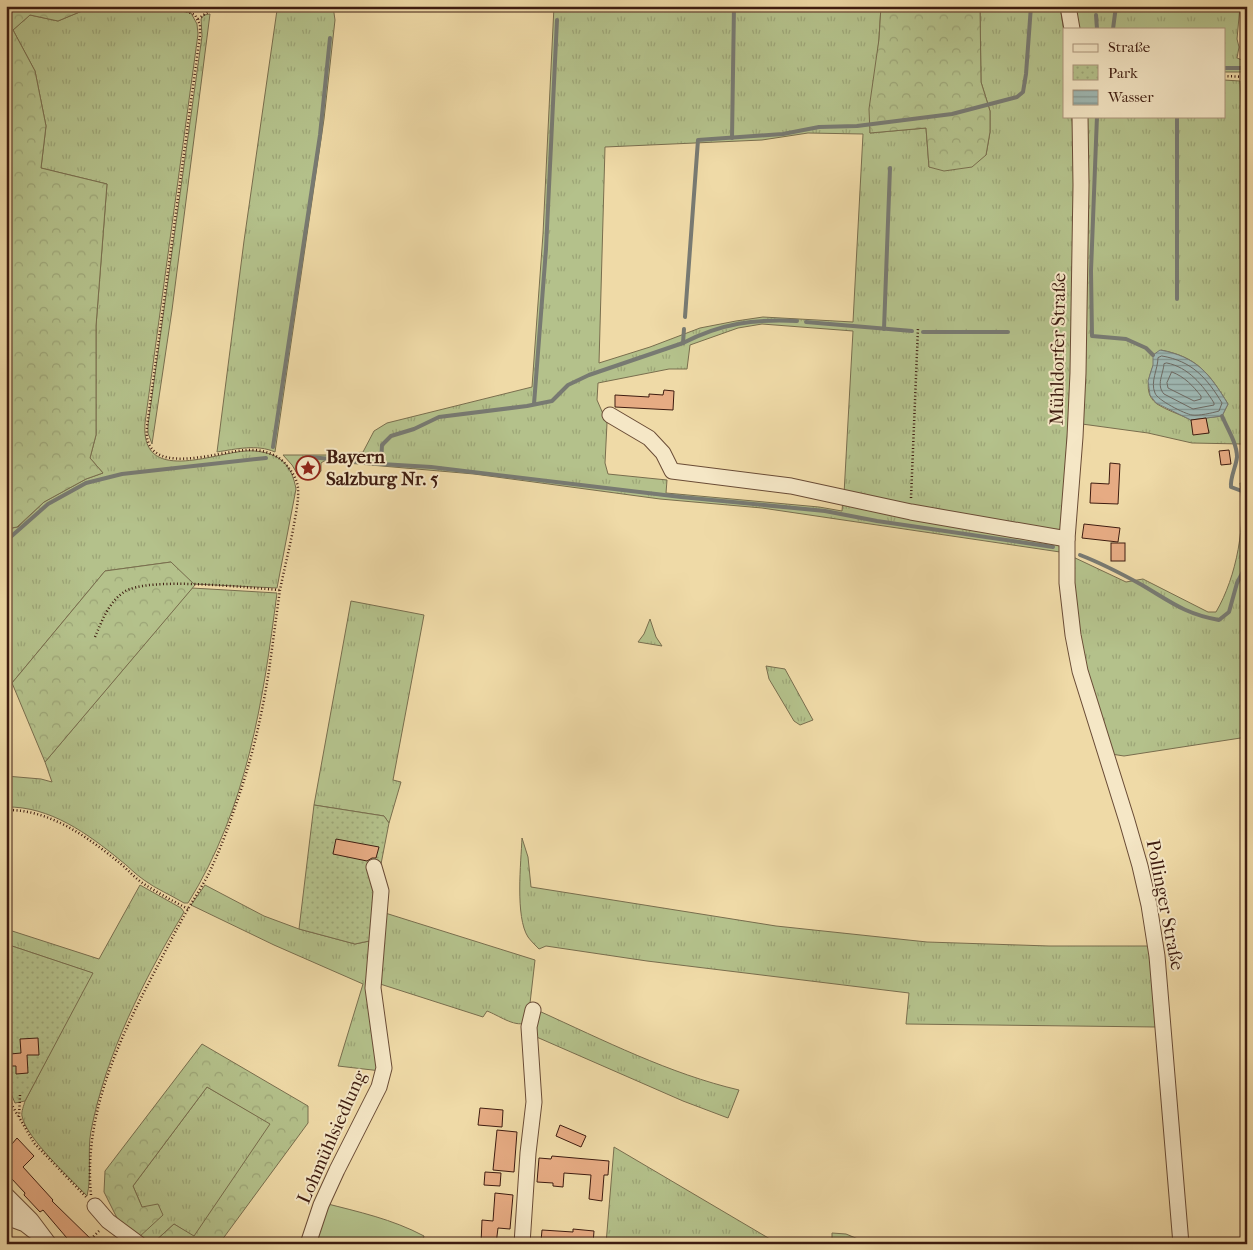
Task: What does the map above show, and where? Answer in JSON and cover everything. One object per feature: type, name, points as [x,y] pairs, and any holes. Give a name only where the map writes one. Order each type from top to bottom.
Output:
[{"type":"street","points":[[1068,6],[1072,28]]},
{"type":"street","name":"Mühldorfer Straße","points":[[1067,583],[1067,540],[1078,373],[1081,185],[1080,118]]},
{"type":"street","points":[[610,415],[649,438],[663,453],[672,471],[791,486],[911,512],[1067,540]]},
{"type":"street","name":"Pollinger Straße","points":[[1067,583],[1074,642],[1080,671],[1129,830],[1148,905],[1158,965],[1181,1244]]},
{"type":"street","name":"Lohmühlsiedlung","points":[[308,1244],[321,1205],[379,1087],[384,1068],[374,988],[381,891],[374,867]]},
{"type":"street","points":[[522,1244],[528,1153],[534,1102],[529,1027],[533,1010]]},
{"type":"street","points":[[6,1195],[31,1220],[47,1242]]},
{"type":"street","points":[[95,1206],[108,1221],[139,1244]]},
{"type":"street","points":[[6,1217],[25,1224],[47,1242]]},
{"type":"path","points":[[95,1206],[91,1196],[90,1159],[96,1116],[103,1089],[128,1023],[209,872],[245,779],[264,699],[280,590],[293,531],[298,490],[296,480],[285,463],[271,453],[247,450],[173,459],[156,452],[151,447],[146,434],[200,35],[196,15],[184,10],[153,6]]},
{"type":"path","points":[[198,19],[212,9],[313,9],[323,6]]},
{"type":"path","points":[[1226,76],[1247,77]]},
{"type":"path","points":[[911,512],[918,328]]},
{"type":"path","points":[[95,637],[109,607],[126,590],[142,586],[174,584],[280,590]]},
{"type":"path","points":[[6,810],[34,813],[57,820],[91,841],[143,884],[188,909]]},
{"type":"path","points":[[6,1094],[34,1144],[95,1206]]},
{"type":"path","points":[[19,1117],[20,1095]]},
{"type":"path","points":[[86,1244],[108,1221]]},
{"type":"green space","points":[[6,6],[94,6],[58,21],[30,15],[13,30],[35,71],[46,126],[41,168],[107,184],[96,326],[96,435],[90,458],[103,473],[86,479],[44,502],[17,527],[6,529]]},
{"type":"green space","points":[[94,6],[149,6],[164,10],[181,11],[191,13],[197,24],[198,34],[145,423],[147,442],[154,454],[166,460],[181,461],[246,451],[268,454],[277,457],[286,465],[293,477],[296,489],[277,588],[193,584],[171,562],[105,571],[12,683],[6,668],[6,529],[18,527],[44,502],[86,479],[103,473],[90,458],[96,435],[96,326],[107,184],[41,168],[46,126],[35,71],[13,30],[30,15],[58,21]]},
{"type":"green space","points":[[333,6],[335,20],[324,119],[275,452],[254,448],[217,452],[244,241],[277,10],[305,11]]},
{"type":"green space","points":[[554,6],[881,6],[870,133],[926,128],[929,167],[986,155],[990,132],[990,111],[981,82],[980,6],[1060,6],[1063,28],[1063,118],[1072,118],[1075,220],[1071,375],[1061,531],[844,494],[853,331],[762,324],[738,328],[690,345],[687,369],[669,369],[598,383],[597,400],[607,423],[605,463],[608,474],[667,480],[666,493],[819,507],[842,511],[843,499],[1059,542],[1060,552],[762,508],[660,499],[474,474],[324,461],[321,463],[321,471],[317,476],[313,474],[298,475],[283,455],[338,455],[363,452],[374,431],[387,423],[532,387],[543,234]],"holes":[[[808,133],[863,134],[853,322],[763,317],[736,321],[700,328],[650,347],[599,363],[605,147],[762,140]]]},
{"type":"green space","points":[[881,6],[980,6],[981,82],[990,111],[990,132],[986,155],[972,167],[944,171],[929,167],[926,128],[870,133],[869,109],[879,39]]},
{"type":"green space","points":[[1075,6],[1240,6],[1237,58],[1247,62],[1247,72],[1226,72],[1226,28],[1079,28]]},
{"type":"green space","points":[[210,14],[172,310],[152,444],[148,433],[148,425],[202,36],[201,19],[204,15]]},
{"type":"green space","points":[[1226,80],[1240,81],[1246,203],[1242,444],[1192,443],[1148,433],[1082,424],[1086,118],[1226,118]],"holes":[[[1161,350],[1184,357],[1208,375],[1228,404],[1222,416],[1206,418],[1208,433],[1189,419],[1157,404],[1149,392],[1148,385],[1151,370]]]},
{"type":"green space","points":[[1240,483],[1247,485],[1247,737],[1124,756],[1111,754],[1078,636],[1071,556],[1126,582],[1143,579],[1208,612],[1216,612],[1229,582],[1238,549],[1242,515]]},
{"type":"green space","points":[[171,562],[195,585],[45,762],[12,683],[105,571]]},
{"type":"green space","points":[[192,588],[277,593],[258,714],[238,792],[225,830],[208,867],[188,903],[184,903],[149,883],[95,841],[68,823],[38,811],[6,807],[6,776],[41,779],[52,782],[45,762]]},
{"type":"green space","points":[[351,601],[424,615],[393,780],[401,782],[389,823],[384,816],[314,805]]},
{"type":"green space","points":[[650,619],[656,637],[662,646],[638,642],[644,634]]},
{"type":"green space","points":[[766,666],[785,669],[813,720],[800,725],[794,721],[769,679]]},
{"type":"green space","points":[[314,805],[384,816],[389,823],[381,864],[374,940],[355,944],[299,929]]},
{"type":"green space","points":[[522,838],[528,857],[531,887],[776,926],[927,942],[1049,946],[1149,946],[1157,1027],[906,1024],[909,993],[647,961],[546,946],[539,949],[528,937],[521,916]]},
{"type":"green space","points":[[140,885],[181,908],[184,912],[141,991],[116,1045],[106,1073],[91,1131],[87,1196],[40,1146],[25,1125],[22,1111],[25,1101],[92,973],[6,944],[6,929],[99,959]]},
{"type":"green space","points":[[205,885],[264,916],[299,929],[355,944],[374,940],[381,1071],[338,1066],[363,984],[274,945],[191,905]]},
{"type":"green space","points":[[382,912],[535,960],[529,1012],[525,1023],[511,1022],[487,1011],[483,1017],[377,983]]},
{"type":"green space","points":[[6,944],[93,973],[25,1101],[15,1103],[6,1082]]},
{"type":"green space","points":[[539,1011],[662,1066],[739,1090],[728,1118],[683,1101],[532,1035]]},
{"type":"green space","points":[[202,1044],[308,1106],[308,1123],[219,1244],[152,1244],[174,1224],[194,1236],[270,1124],[207,1087],[133,1186],[142,1207],[158,1204],[163,1215],[138,1238],[120,1224],[104,1192],[105,1171]]},
{"type":"green space","points":[[207,1087],[271,1124],[194,1237],[174,1224],[152,1244],[146,1244],[138,1238],[142,1207],[133,1186]]},
{"type":"green space","points":[[614,1147],[770,1239],[770,1244],[606,1244]]},
{"type":"green space","points":[[324,1203],[375,1217],[412,1230],[424,1236],[422,1244],[308,1244]]},
{"type":"green space","points":[[832,1233],[846,1234],[870,1244],[832,1244]]},
{"type":"water","points":[[1160,350],[1184,357],[1208,375],[1228,404],[1222,416],[1191,420],[1156,403],[1150,395],[1148,381],[1153,365],[1153,355]]},
{"type":"building","points":[[664,390],[674,391],[673,410],[615,407],[615,395],[649,397],[649,394],[663,395]]},
{"type":"building","points":[[1206,418],[1209,433],[1193,435],[1191,420]]},
{"type":"building","points":[[1229,450],[1231,464],[1221,465],[1219,451]]},
{"type":"building","points":[[1110,463],[1120,464],[1118,504],[1090,503],[1091,483],[1109,484]]},
{"type":"building","points":[[1084,524],[1120,528],[1118,542],[1082,538]]},
{"type":"building","points":[[1111,543],[1125,543],[1125,561],[1111,561]]},
{"type":"building","points":[[336,839],[379,847],[376,858],[367,861],[333,854]]},
{"type":"building","points":[[38,1038],[39,1055],[27,1055],[28,1073],[16,1074],[16,1066],[11,1066],[10,1054],[21,1053],[20,1039]]},
{"type":"building","points":[[480,1108],[503,1110],[502,1127],[478,1125]]},
{"type":"building","points":[[560,1125],[586,1136],[581,1147],[556,1136]]},
{"type":"building","points":[[497,1130],[517,1132],[514,1172],[493,1170]]},
{"type":"building","points":[[17,1138],[34,1156],[23,1167],[52,1201],[96,1244],[72,1244],[43,1210],[40,1212],[24,1195],[25,1193],[11,1178],[6,1183],[6,1151]]},
{"type":"building","points":[[552,1156],[609,1161],[608,1175],[604,1175],[602,1201],[589,1199],[591,1175],[564,1173],[563,1187],[553,1186],[553,1183],[537,1182],[539,1158],[551,1159]]},
{"type":"building","points":[[485,1172],[501,1173],[500,1186],[484,1185]]},
{"type":"building","points":[[495,1193],[513,1195],[510,1229],[498,1228],[496,1244],[481,1244],[482,1220],[493,1221]]},
{"type":"building","points":[[573,1229],[594,1231],[593,1244],[541,1241],[542,1230],[573,1232]]},
{"type":"waterway","points":[[6,11],[44,6]]},
{"type":"waterway","points":[[732,138],[734,6]]},
{"type":"waterway","points":[[685,317],[698,140],[783,134],[819,127],[857,126],[952,114],[1017,97],[1023,92],[1026,74],[1031,6]]},
{"type":"waterway","points":[[1113,28],[1116,6]]},
{"type":"waterway","points":[[1096,15],[1097,28]]},
{"type":"waterway","points":[[534,404],[546,249],[557,20]]},
{"type":"waterway","points":[[273,447],[320,135],[330,38]]},
{"type":"waterway","points":[[1226,68],[1247,68]]},
{"type":"waterway","points":[[1097,118],[1091,271],[1092,336],[1126,339],[1146,348],[1153,355]]},
{"type":"waterway","points":[[1177,118],[1177,299]]},
{"type":"waterway","points":[[884,329],[890,168]]},
{"type":"waterway","points":[[381,464],[382,445],[391,436],[414,429],[439,417],[552,401],[568,385],[589,375],[683,343],[711,331],[752,322],[797,321]]},
{"type":"waterway","points":[[806,322],[912,331]]},
{"type":"waterway","points":[[683,343],[684,329]]},
{"type":"waterway","points":[[923,332],[1008,332]]},
{"type":"waterway","points":[[1222,416],[1237,452],[1231,487],[1247,493]]},
{"type":"waterway","points":[[310,457],[431,467],[681,497],[825,511],[877,521],[1053,547]]},
{"type":"waterway","points":[[6,541],[48,504],[86,483],[122,474],[266,458]]},
{"type":"waterway","points":[[1080,555],[1142,585],[1187,611],[1219,620],[1229,612],[1237,583],[1247,564]]},
{"type":"place","name":"Bayern Salzburg Nr. 5","points":[[308,468]]}]
